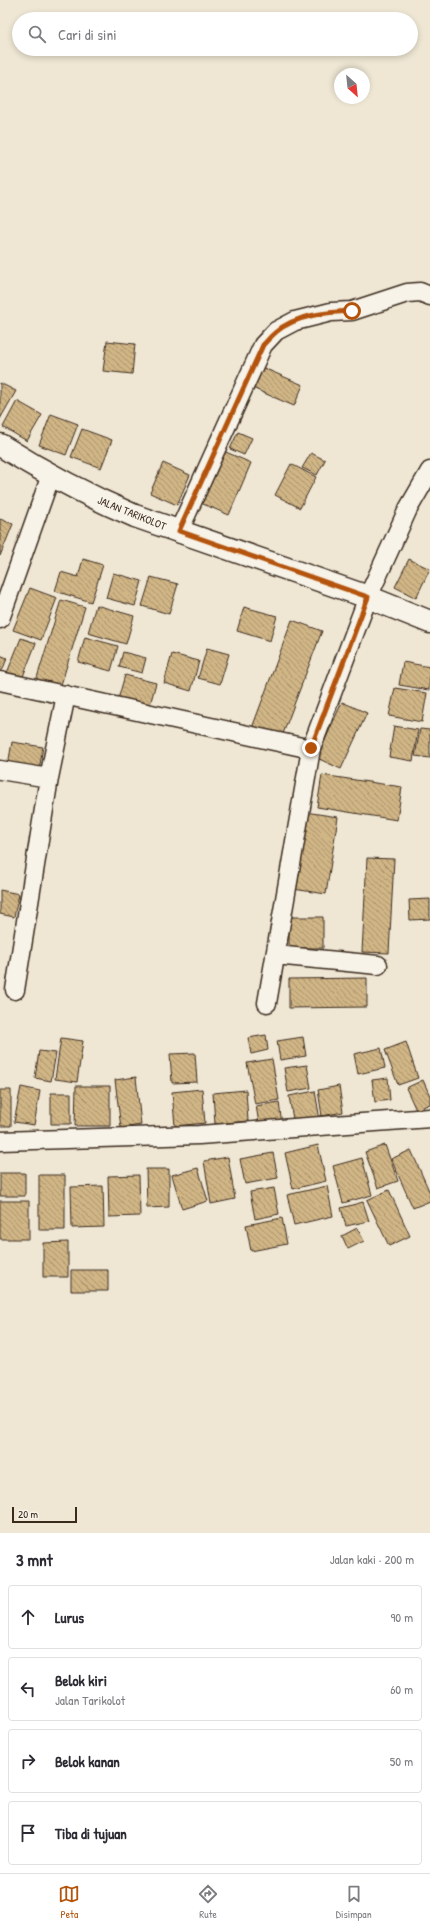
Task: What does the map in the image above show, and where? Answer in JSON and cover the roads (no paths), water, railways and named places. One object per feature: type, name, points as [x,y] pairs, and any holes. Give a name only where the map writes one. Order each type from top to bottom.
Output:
[{"type":"street","points":[[179,531],[263,345],[276,331],[295,321],[331,312],[352,311],[407,293],[420,292],[430,296]]},
{"type":"street","name":"JALAN TARIKOLOT","points":[[0,445],[104,503],[179,531],[368,597],[430,622]]},
{"type":"street","points":[[267,1003],[311,748],[368,597],[408,508],[430,471]]},
{"type":"street","points":[[0,619],[51,474]]},
{"type":"street","points":[[0,681],[311,748]]},
{"type":"street","points":[[15,990],[49,778],[66,695]]},
{"type":"street","points":[[0,770],[49,778]]},
{"type":"street","points":[[275,955],[378,965]]},
{"type":"street","points":[[0,1141],[199,1135],[430,1118]]}]
